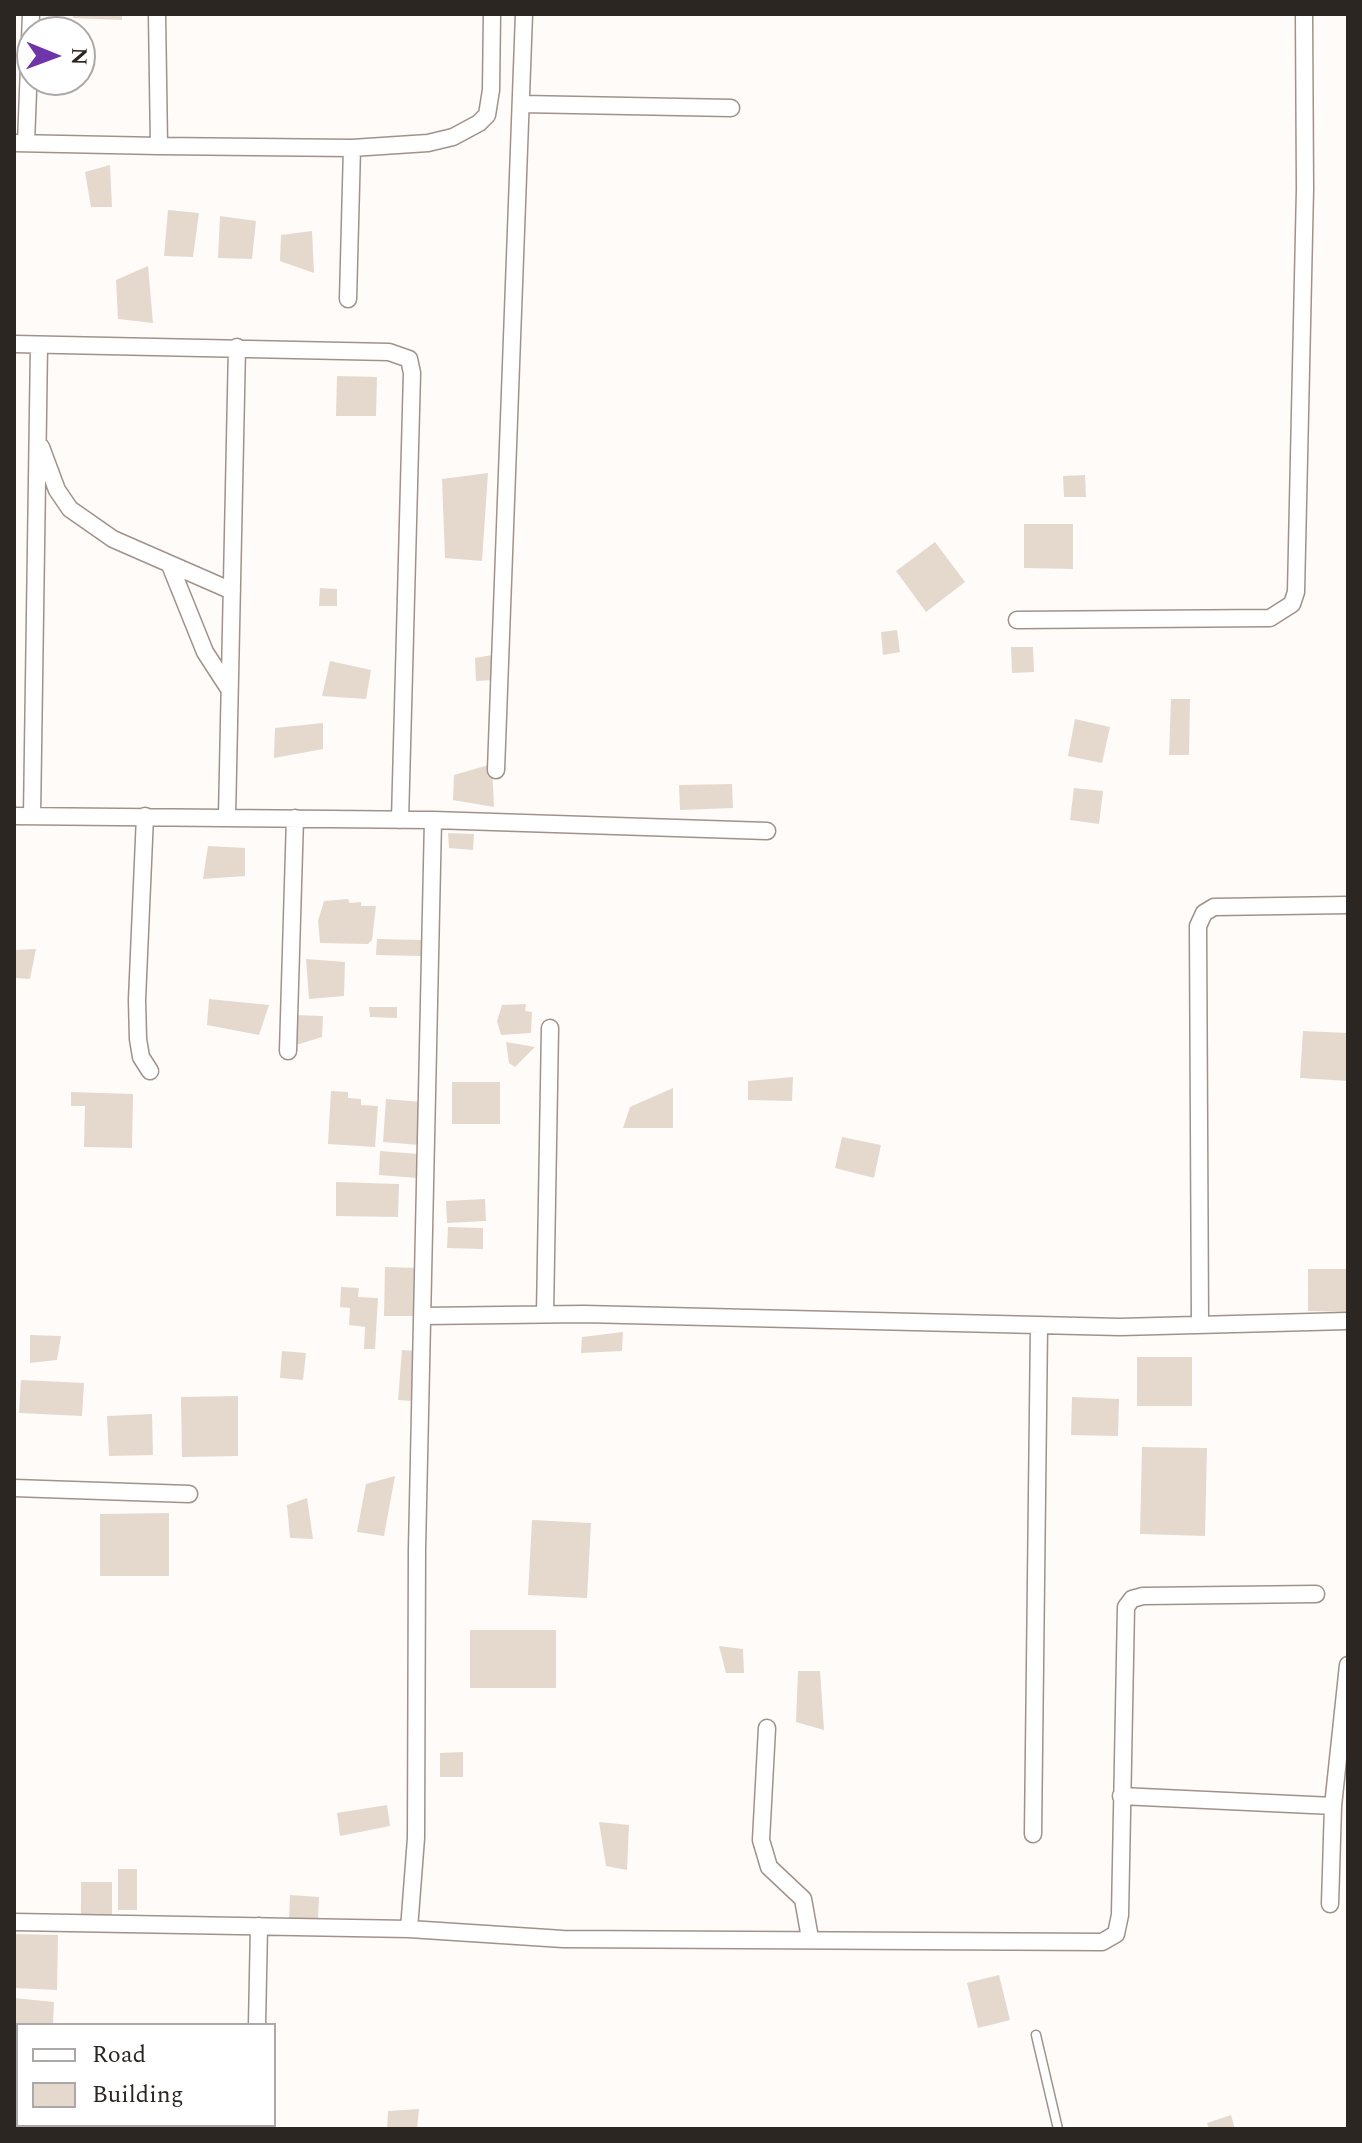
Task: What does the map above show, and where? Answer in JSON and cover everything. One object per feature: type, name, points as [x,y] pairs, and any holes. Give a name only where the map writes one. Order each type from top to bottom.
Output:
[{"type":"street","points":[[31,14],[20,143],[352,148],[428,143],[453,137],[479,123],[487,115],[491,90],[492,14]]},
{"type":"street","points":[[157,14],[159,146]]},
{"type":"street","points":[[496,770],[524,14]]},
{"type":"street","points":[[1017,620],[1270,618],[1292,604],[1296,592],[1304,14]]},
{"type":"street","points":[[522,104],[731,108]]},
{"type":"street","points":[[348,299],[352,148]]},
{"type":"street","points":[[14,344],[389,352],[409,359],[412,373],[400,820]]},
{"type":"street","points":[[32,816],[39,345]]},
{"type":"street","points":[[227,817],[237,347]]},
{"type":"street","points":[[38,438],[57,490],[70,509],[113,539],[232,591]]},
{"type":"street","points":[[170,565],[205,652],[229,689]]},
{"type":"street","points":[[14,816],[433,820],[767,831]]},
{"type":"street","points":[[145,816],[137,1000],[140,1048],[150,1071]]},
{"type":"street","points":[[288,1051],[295,818]]},
{"type":"street","points":[[409,1929],[416,1838],[433,820]]},
{"type":"street","points":[[1200,1324],[1198,926],[1204,913],[1214,907],[1348,905]]},
{"type":"street","points":[[545,1314],[550,1028]]},
{"type":"street","points":[[423,1316],[545,1314],[1039,1326],[1348,1321]]},
{"type":"street","points":[[1033,1834],[1039,1326]]},
{"type":"street","points":[[14,1488],[189,1494]]},
{"type":"street","points":[[14,1922],[409,1929],[563,1939],[1102,1942],[1116,1934],[1120,1915],[1126,1607],[1132,1599],[1316,1594]]},
{"type":"street","points":[[1330,1904],[1340,1864],[1333,1806],[1348,1665]]},
{"type":"street","points":[[767,1728],[761,1840],[769,1867],[803,1899],[810,1938]]},
{"type":"street","points":[[1121,1796],[1333,1806]]},
{"type":"street","points":[[257,2023],[259,1926]]},
{"type":"lane","points":[[1036,2035],[1058,2129]]},
{"type":"building","points":[[122,14],[122,20],[96,19],[96,16],[73,16]]},
{"type":"building","points":[[110,165],[112,207],[91,207],[85,172]]},
{"type":"building","points":[[168,210],[199,213],[193,257],[164,256]]},
{"type":"building","points":[[220,216],[256,221],[252,259],[218,258]]},
{"type":"building","points":[[312,231],[314,273],[280,261],[281,235]]},
{"type":"building","points":[[148,266],[153,323],[118,319],[116,280]]},
{"type":"building","points":[[337,376],[377,377],[376,416],[336,416]]},
{"type":"building","points":[[488,473],[482,561],[445,558],[442,479]]},
{"type":"building","points":[[1085,475],[1086,497],[1064,497],[1063,476]]},
{"type":"building","points":[[1024,524],[1073,524],[1073,569],[1024,568]]},
{"type":"building","points":[[935,542],[965,582],[926,612],[896,571]]},
{"type":"building","points":[[320,588],[337,589],[337,606],[319,606]]},
{"type":"building","points":[[897,630],[900,652],[883,655],[881,632]]},
{"type":"building","points":[[1011,647],[1033,647],[1034,672],[1012,673]]},
{"type":"building","points":[[492,655],[495,680],[476,681],[475,658]]},
{"type":"building","points":[[330,661],[371,670],[366,699],[322,696]]},
{"type":"building","points":[[1171,699],[1190,699],[1189,755],[1169,755]]},
{"type":"building","points":[[1075,719],[1110,727],[1102,763],[1068,756]]},
{"type":"building","points":[[323,723],[323,749],[274,758],[275,728]]},
{"type":"building","points":[[492,764],[494,807],[453,800],[454,775]]},
{"type":"building","points":[[732,784],[733,808],[680,810],[679,785]]},
{"type":"building","points":[[1074,788],[1103,791],[1099,824],[1070,820]]},
{"type":"building","points":[[448,833],[474,834],[473,850],[449,848]]},
{"type":"building","points":[[208,846],[245,848],[245,876],[203,879]]},
{"type":"building","points":[[348,899],[350,903],[361,902],[361,906],[376,906],[372,940],[368,944],[320,943],[318,921],[324,901]]},
{"type":"building","points":[[377,939],[422,940],[422,956],[376,955]]},
{"type":"building","points":[[36,949],[30,979],[14,978],[14,950]]},
{"type":"building","points":[[306,959],[345,962],[344,996],[309,999]]},
{"type":"building","points":[[209,999],[269,1005],[259,1035],[207,1025]]},
{"type":"building","points":[[526,1004],[525,1011],[532,1012],[531,1033],[501,1035],[497,1021],[502,1005]]},
{"type":"building","points":[[369,1007],[397,1007],[397,1018],[370,1017]]},
{"type":"building","points":[[296,1015],[323,1016],[322,1037],[296,1045]]},
{"type":"building","points":[[1303,1031],[1348,1033],[1348,1081],[1300,1078]]},
{"type":"building","points":[[506,1042],[535,1047],[515,1067],[509,1063]]},
{"type":"building","points":[[793,1077],[792,1101],[748,1100],[748,1081]]},
{"type":"building","points":[[452,1082],[500,1082],[500,1124],[452,1124]]},
{"type":"building","points":[[673,1088],[673,1128],[623,1128],[630,1107]]},
{"type":"building","points":[[331,1091],[348,1092],[348,1098],[361,1099],[361,1105],[378,1106],[375,1147],[328,1144]]},
{"type":"building","points":[[71,1092],[133,1094],[132,1148],[84,1147],[85,1106],[71,1106]]},
{"type":"building","points":[[386,1099],[421,1102],[419,1145],[383,1142]]},
{"type":"building","points":[[842,1137],[881,1145],[874,1178],[835,1168]]},
{"type":"building","points":[[380,1151],[418,1154],[417,1178],[379,1175]]},
{"type":"building","points":[[336,1182],[399,1184],[398,1217],[336,1216]]},
{"type":"building","points":[[485,1199],[486,1221],[447,1223],[446,1201]]},
{"type":"building","points":[[448,1227],[483,1228],[483,1249],[447,1248]]},
{"type":"building","points":[[385,1267],[418,1268],[417,1316],[384,1316]]},
{"type":"building","points":[[1308,1269],[1348,1269],[1348,1312],[1308,1311]]},
{"type":"building","points":[[341,1287],[359,1288],[358,1297],[378,1298],[375,1349],[364,1349],[365,1327],[349,1325],[350,1308],[340,1307]]},
{"type":"building","points":[[623,1332],[622,1351],[581,1353],[582,1337]]},
{"type":"building","points":[[30,1335],[61,1336],[57,1360],[30,1363]]},
{"type":"building","points":[[402,1350],[417,1351],[412,1401],[398,1400]]},
{"type":"building","points":[[282,1351],[306,1353],[303,1380],[280,1378]]},
{"type":"building","points":[[1137,1357],[1192,1357],[1192,1406],[1137,1406]]},
{"type":"building","points":[[21,1380],[84,1383],[82,1416],[19,1413]]},
{"type":"building","points":[[238,1396],[238,1456],[182,1457],[181,1397]]},
{"type":"building","points":[[1072,1397],[1119,1399],[1118,1436],[1071,1435]]},
{"type":"building","points":[[152,1414],[153,1455],[109,1456],[107,1416]]},
{"type":"building","points":[[1142,1447],[1207,1448],[1205,1536],[1140,1534]]},
{"type":"building","points":[[395,1476],[384,1536],[357,1532],[366,1484]]},
{"type":"building","points":[[307,1498],[313,1539],[290,1538],[287,1505]]},
{"type":"building","points":[[169,1513],[169,1576],[100,1576],[100,1514]]},
{"type":"building","points":[[532,1520],[591,1523],[587,1598],[528,1595]]},
{"type":"building","points":[[470,1630],[556,1630],[556,1688],[470,1688]]},
{"type":"building","points":[[719,1646],[743,1649],[744,1673],[726,1673]]},
{"type":"building","points":[[798,1671],[820,1671],[824,1730],[796,1722]]},
{"type":"building","points":[[463,1752],[463,1777],[440,1777],[440,1753]]},
{"type":"building","points":[[387,1805],[390,1826],[340,1836],[337,1813]]},
{"type":"building","points":[[599,1822],[629,1825],[627,1870],[606,1866]]},
{"type":"building","points":[[118,1869],[137,1869],[137,1910],[118,1910]]},
{"type":"building","points":[[81,1882],[112,1882],[112,1916],[81,1916]]},
{"type":"building","points":[[290,1895],[319,1897],[318,1919],[289,1918]]},
{"type":"building","points":[[14,1934],[58,1935],[57,1990],[14,1988]]},
{"type":"building","points":[[999,1975],[1010,2020],[978,2028],[967,1983]]},
{"type":"building","points":[[14,1998],[54,2002],[53,2023],[16,2023],[14,2051]]},
{"type":"building","points":[[419,2109],[417,2129],[387,2129],[388,2111]]},
{"type":"building","points":[[1231,2115],[1235,2129],[1209,2129],[1207,2123]]}]
